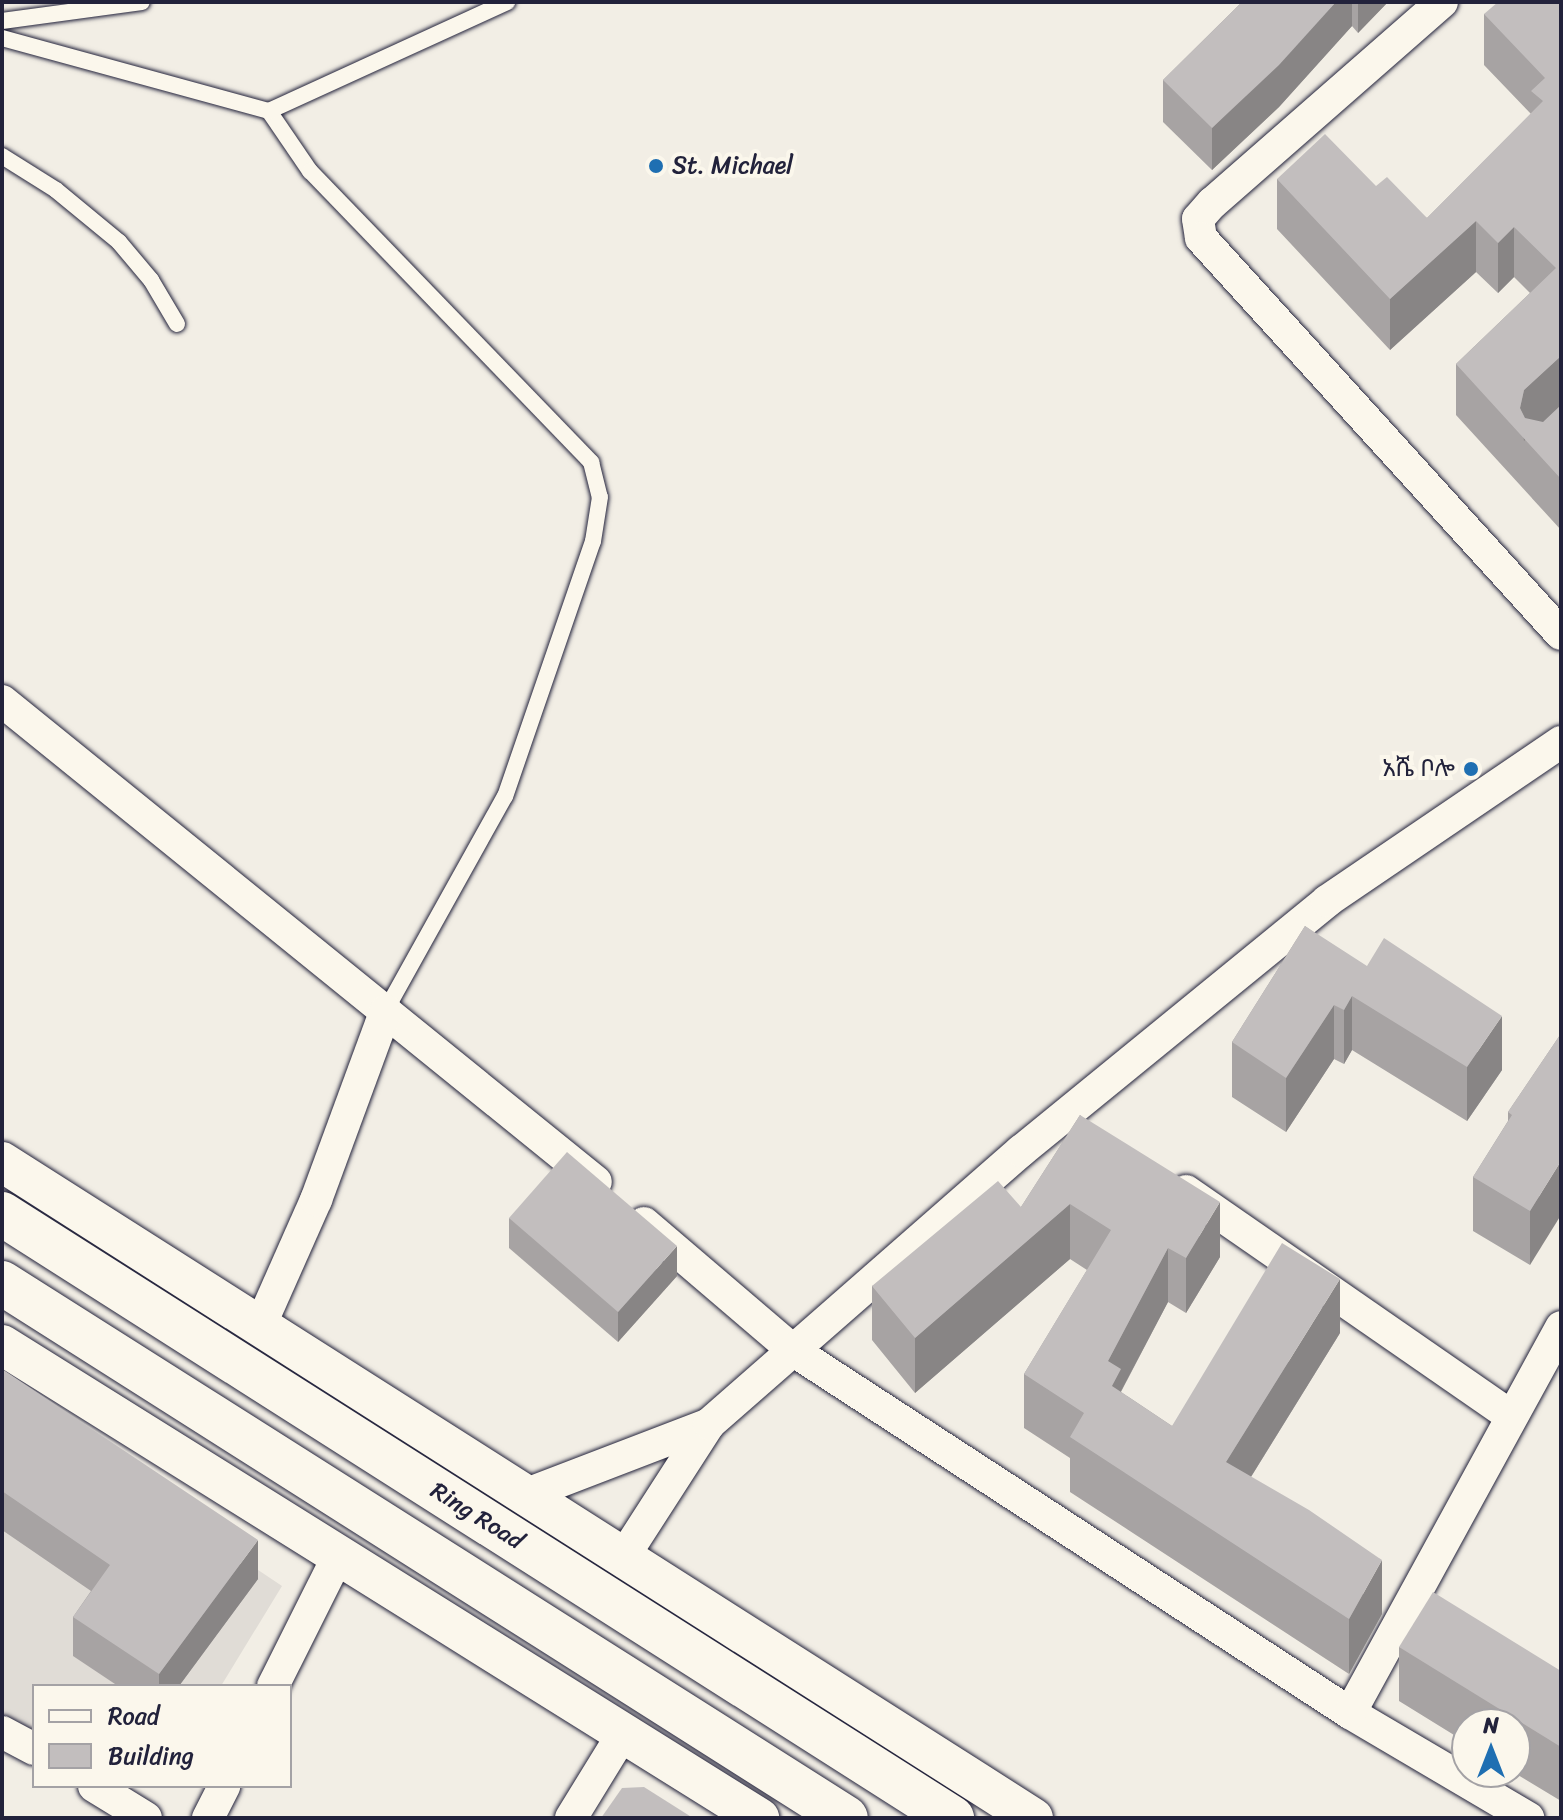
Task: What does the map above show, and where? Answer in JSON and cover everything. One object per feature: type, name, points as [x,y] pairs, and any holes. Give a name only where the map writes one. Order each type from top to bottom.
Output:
[{"type":"highway","name":"Ring Road","points":[[2,1214],[952,1818]]},
{"type":"highway","points":[[2,1283],[846,1818]]},
{"type":"street","points":[[1442,2],[1212,203],[1198,219],[1201,238],[1561,634]]},
{"type":"street","points":[[2,701],[386,1010],[794,1351],[1350,1713],[1528,1818]]},
{"type":"street","points":[[624,1556],[709,1424],[1021,1151],[1327,901],[1561,742]]},
{"type":"street","points":[[261,1324],[316,1200],[386,1010]]},
{"type":"street","points":[[2,1162],[1033,1818]]},
{"type":"street","points":[[1163,1175],[1509,1415]]},
{"type":"street","points":[[1350,1713],[1509,1415],[1561,1327]]},
{"type":"street","points":[[2,1345],[759,1818]]},
{"type":"street","points":[[527,1494],[709,1424]]},
{"type":"street","points":[[274,1684],[339,1554]]},
{"type":"street","points":[[2,1732],[32,1748]]},
{"type":"street","points":[[571,1818],[624,1732]]},
{"type":"street","points":[[97,1788],[146,1818]]},
{"type":"street","points":[[208,1818],[223,1788]]},
{"type":"lane","points":[[2,21],[142,2]]},
{"type":"lane","points":[[2,38],[269,111],[507,2]]},
{"type":"lane","points":[[269,111],[310,171],[591,462],[600,497],[593,541],[505,796],[386,1010]]},
{"type":"lane","points":[[2,156],[56,190],[119,242],[151,280],[177,324]]},
{"type":"shaded area","points":[[2,1399],[282,1586],[222,1684],[32,1684],[32,1733],[2,1714]]},
{"type":"building","points":[[1242,2],[1336,2],[1279,65],[1212,128],[1163,80]]},
{"type":"building","points":[[1498,2],[1561,2],[1561,356],[1524,390],[1520,408],[1525,418],[1543,422],[1561,405],[1561,479],[1456,364],[1556,268],[1514,227],[1498,243],[1476,221],[1390,299],[1277,179],[1325,134],[1376,186],[1387,177],[1427,218],[1543,101],[1531,91],[1545,78],[1484,14]]},
{"type":"building","points":[[1305,926],[1367,966],[1384,938],[1502,1016],[1467,1067],[1352,996],[1344,1010],[1334,1005],[1286,1078],[1232,1042]]},
{"type":"building","points":[[1560,1035],[1561,1161],[1530,1211],[1473,1177],[1512,1115],[1508,1112]]},
{"type":"building","points":[[1080,1115],[1220,1202],[1186,1258],[1168,1248],[1108,1361],[1121,1369],[1112,1386],[1172,1426],[1282,1243],[1340,1279],[1226,1462],[1309,1510],[1382,1560],[1349,1619],[1070,1437],[1084,1413],[1024,1374],[1111,1230],[1070,1204],[915,1338],[872,1286],[998,1181],[1021,1207]]},
{"type":"building","points":[[567,1152],[677,1246],[618,1312],[509,1218]]},
{"type":"building","points":[[2,1369],[258,1540],[159,1674],[73,1617],[110,1565],[2,1491]]},
{"type":"building","points":[[1433,1592],[1561,1671],[1561,1747],[1531,1728],[1531,1708],[1498,1708],[1399,1647]]},
{"type":"building","points":[[644,1787],[693,1818],[601,1818],[622,1788]]},
{"type":"place","name":"St. Michael","points":[[656,166]]},
{"type":"place","name":"አሼ ቦሎ","points":[[1471,769]]}]
